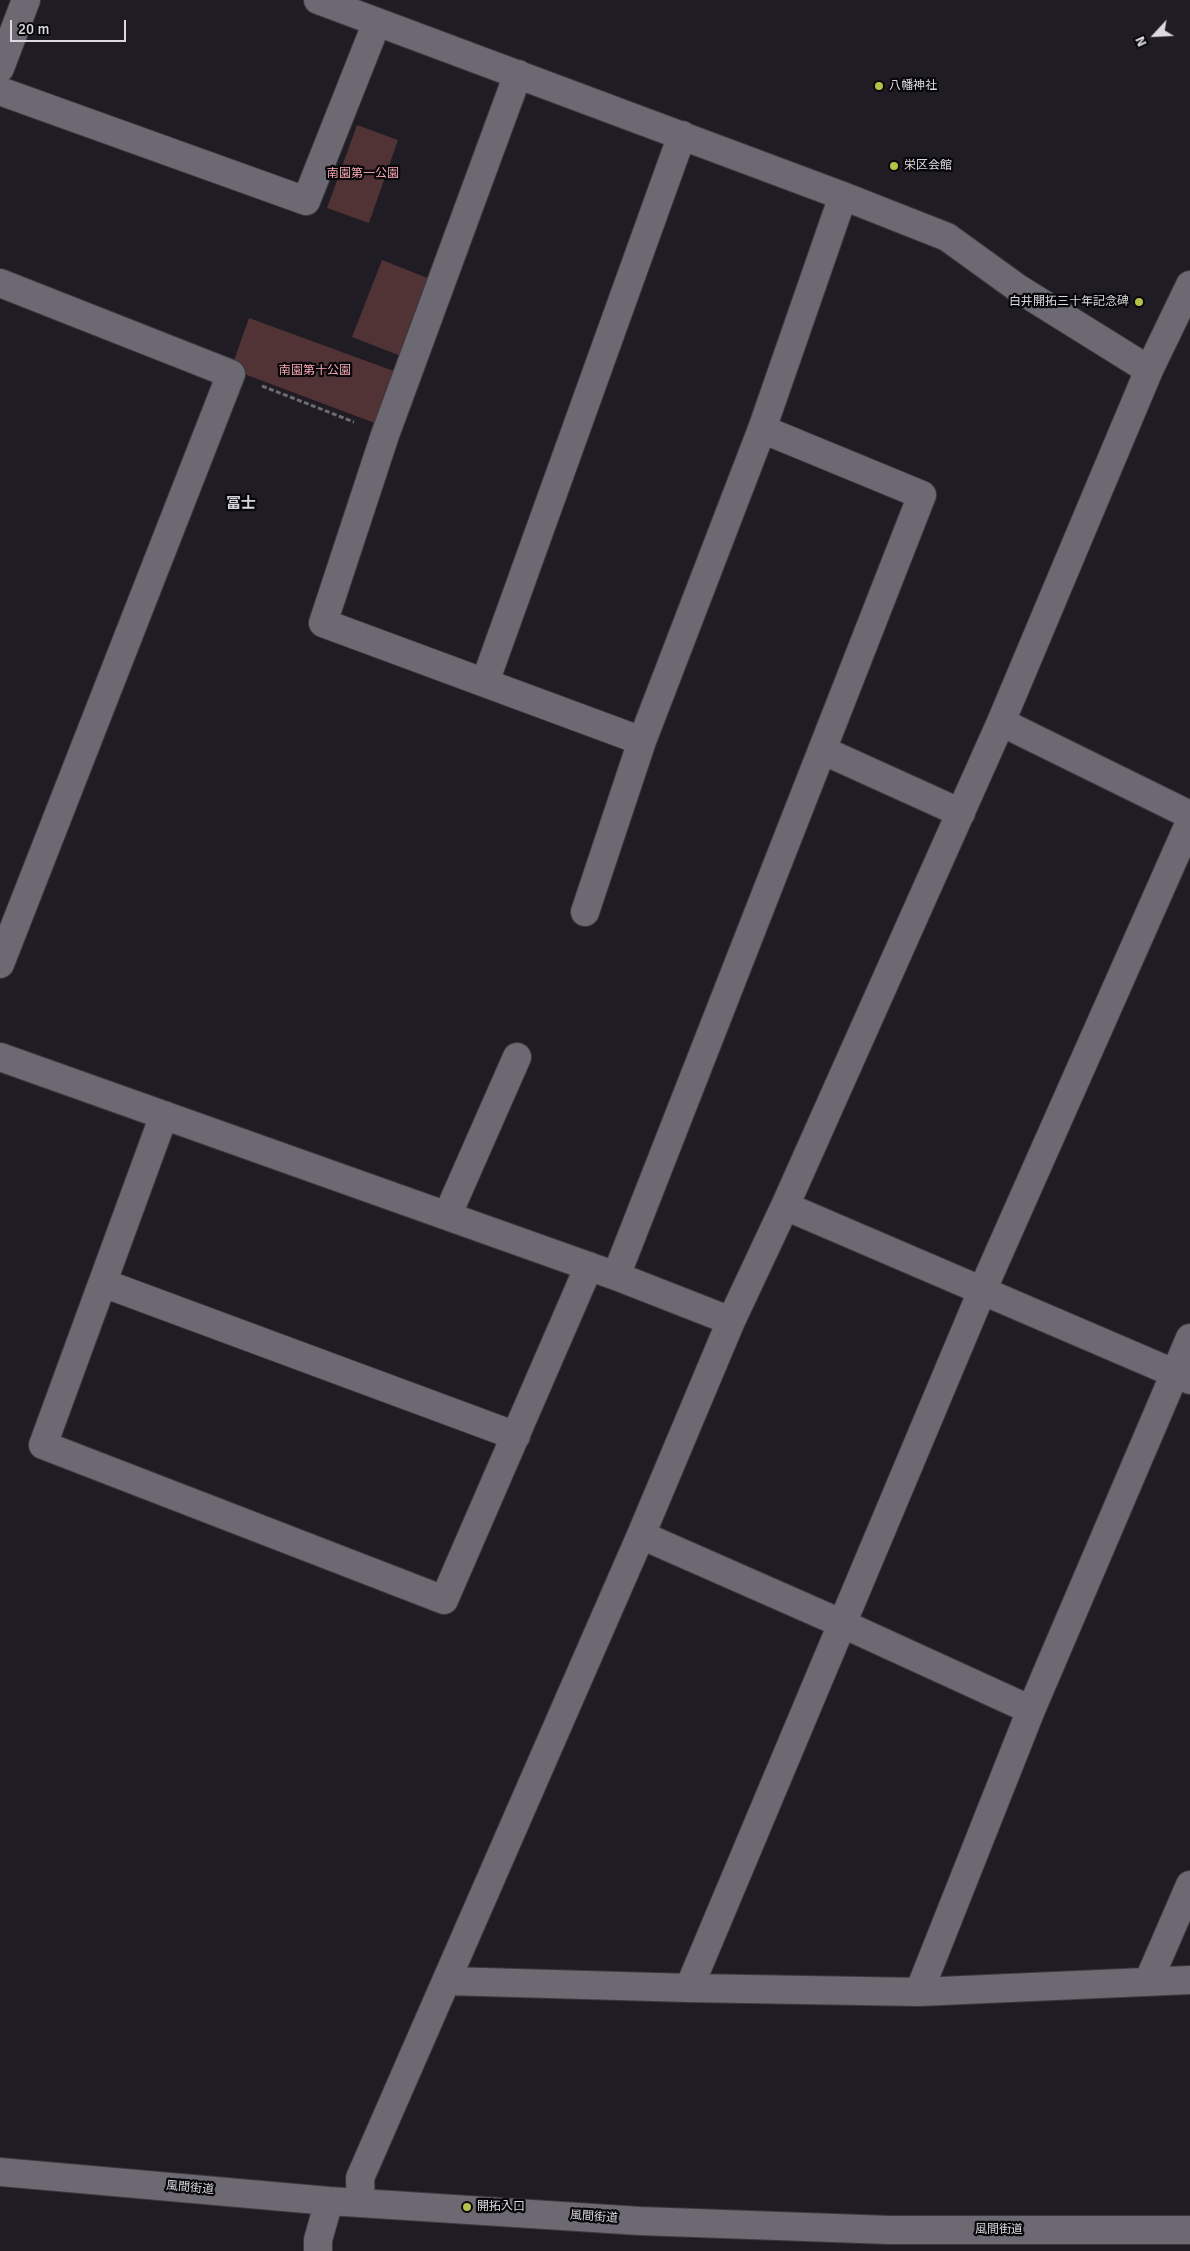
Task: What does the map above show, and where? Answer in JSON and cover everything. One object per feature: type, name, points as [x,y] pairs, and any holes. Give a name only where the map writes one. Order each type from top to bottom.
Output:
[{"type":"street","points":[[0,68],[26,0]]},
{"type":"street","points":[[318,0],[843,196],[946,238],[1019,289],[1149,370]]},
{"type":"street","points":[[0,91],[306,202],[377,22]]},
{"type":"street","points":[[518,74],[385,435],[323,624],[642,741]]},
{"type":"street","points":[[485,682],[682,135]]},
{"type":"street","points":[[585,912],[642,741],[762,429],[843,196]]},
{"type":"street","points":[[0,283],[231,374],[0,964]]},
{"type":"street","points":[[361,2203],[360,2178],[640,1535],[730,1322],[785,1206],[1001,722],[1149,370],[1190,285]]},
{"type":"street","points":[[616,1276],[922,495],[762,429]]},
{"type":"street","points":[[1001,722],[1190,815]]},
{"type":"street","points":[[822,750],[960,813]]},
{"type":"street","points":[[689,1988],[982,1291],[1190,822]]},
{"type":"street","points":[[0,1057],[589,1266],[730,1322]]},
{"type":"street","points":[[447,1216],[517,1057]]},
{"type":"street","points":[[164,1115],[43,1445],[444,1600],[589,1266]]},
{"type":"street","points":[[785,1206],[1182,1377]]},
{"type":"street","points":[[103,1283],[516,1436]]},
{"type":"street","points":[[919,1992],[1031,1710],[1182,1377],[1190,1338]]},
{"type":"street","points":[[640,1535],[843,1624],[1031,1710]]},
{"type":"street","points":[[1148,1982],[1190,1886]]},
{"type":"street","points":[[447,1981],[919,1992],[1190,1980]]},
{"type":"street","name":"風間街道","points":[[0,2172],[329,2201],[640,2221],[889,2230],[1190,2230]]},
{"type":"street","points":[[318,2251],[318,2240],[329,2201]]},
{"type":"path","points":[[231,374],[385,435]]},
{"type":"green space","name":"南園第一公園","points":[[357,125],[398,140],[369,223],[327,208]]},
{"type":"green space","points":[[382,260],[435,281],[406,358],[352,337]]},
{"type":"green space","name":"南園第十公園","points":[[249,318],[399,373],[380,425],[231,369]]},
{"type":"place","name":"八幡神社","points":[[879,86]]},
{"type":"place","name":"栄区会館","points":[[894,166]]},
{"type":"place","name":"白井開拓三十年記念碑","points":[[1139,302]]},
{"type":"place","name":"開拓入口","points":[[467,2207]]},
{"type":"district","name":"冨士","points":[[241,504]]}]
